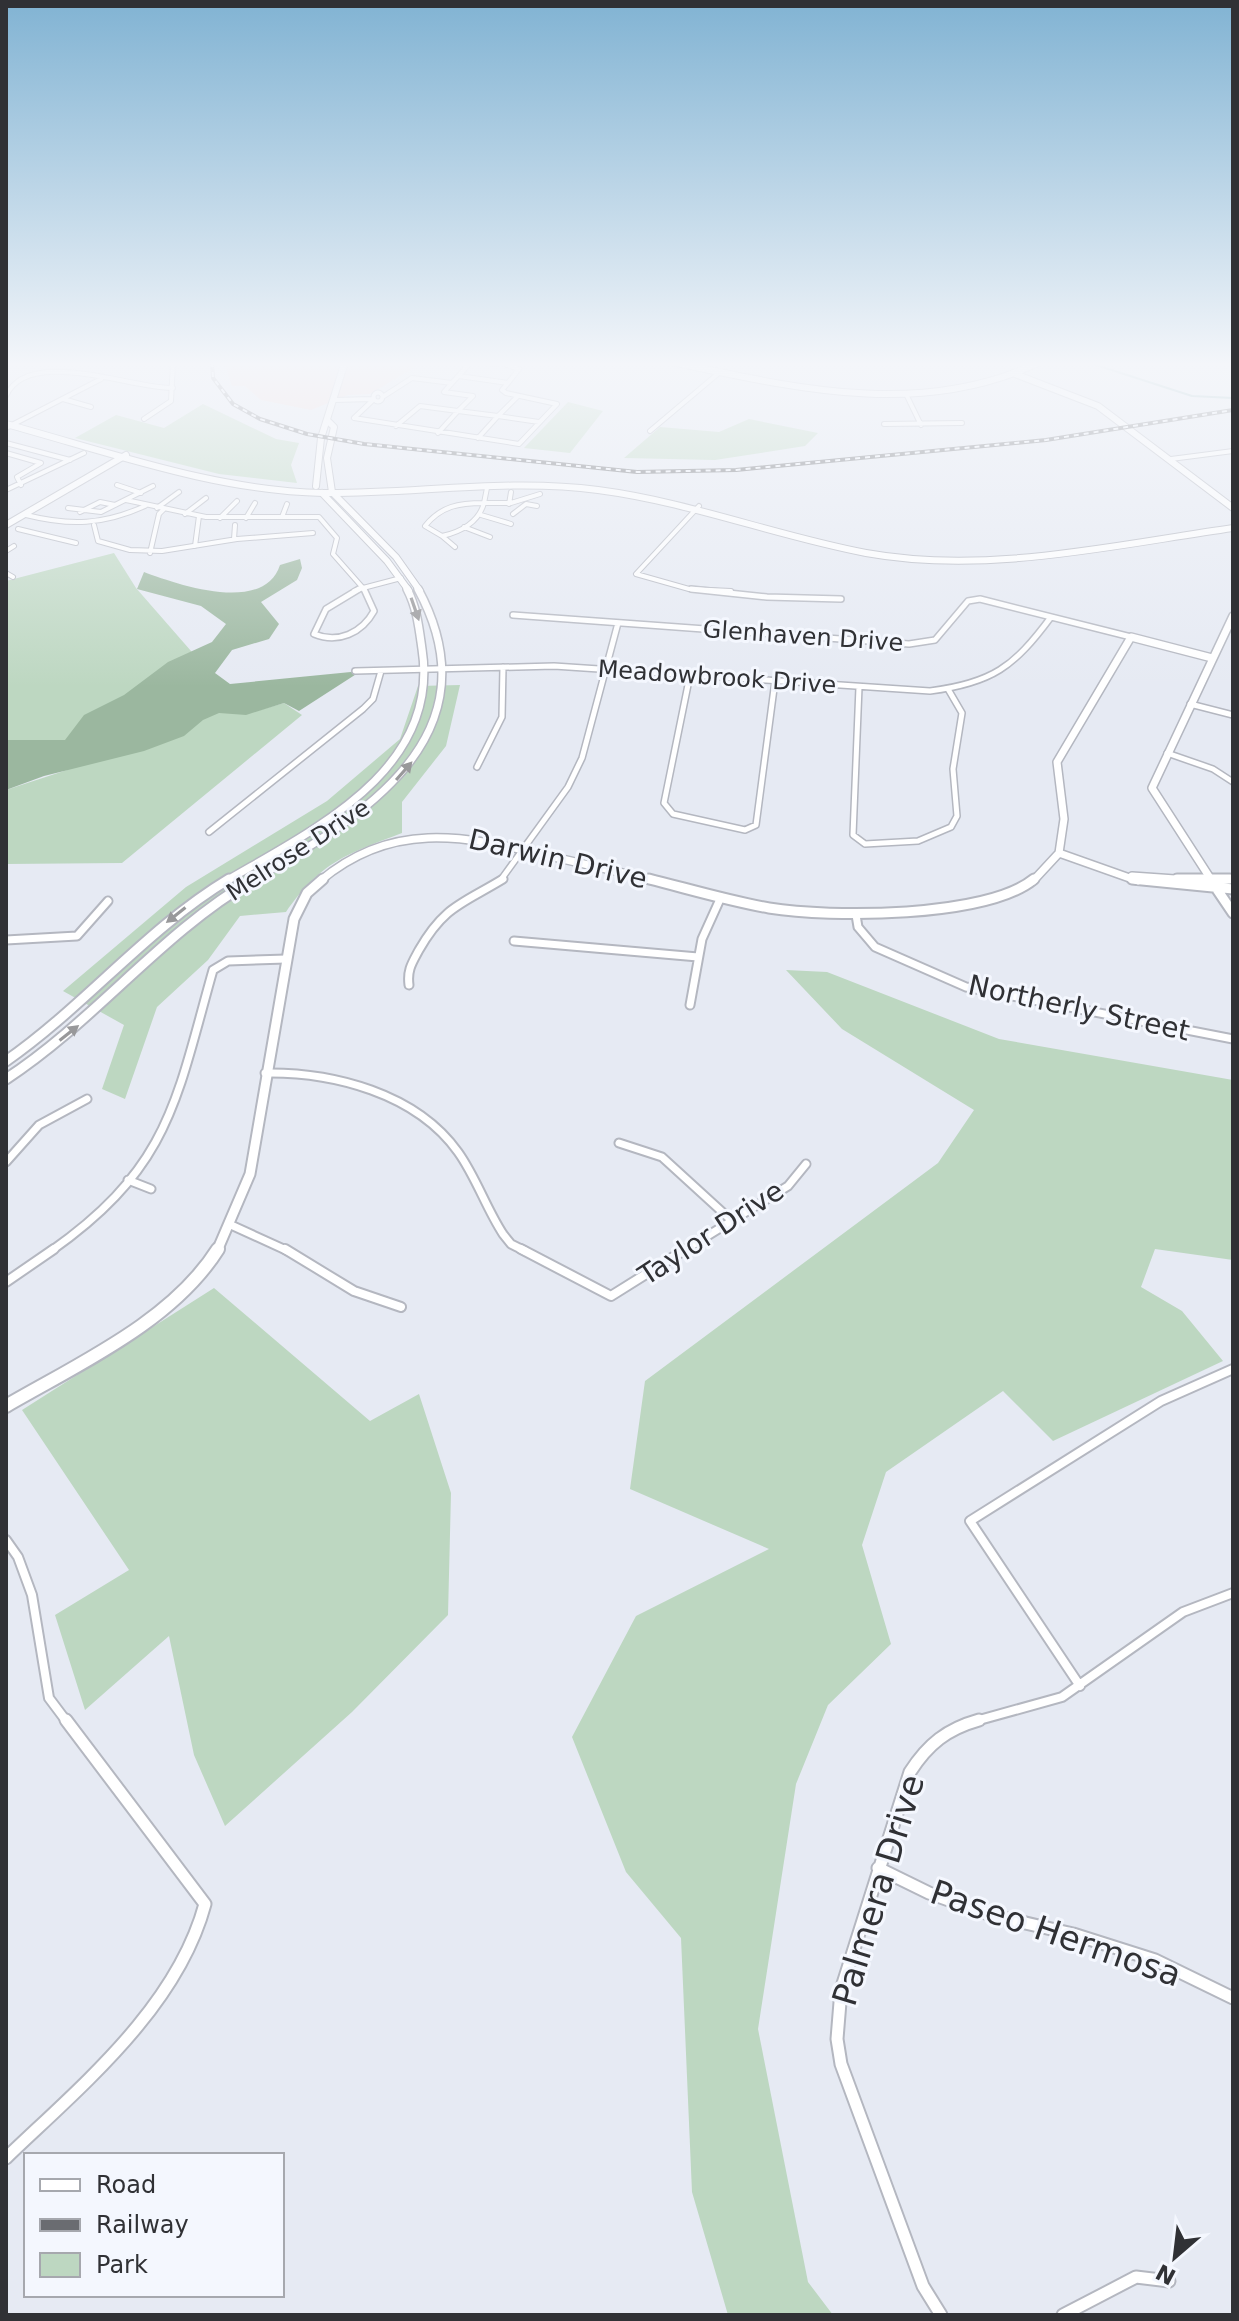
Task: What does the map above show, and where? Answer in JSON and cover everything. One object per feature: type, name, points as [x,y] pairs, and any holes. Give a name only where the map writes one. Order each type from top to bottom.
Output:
[{"type":"main road","points":[[179,470],[223,483],[322,493],[331,489],[495,482],[609,486],[863,552],[945,561],[996,561],[1233,528]]},
{"type":"main road","points":[[197,470],[256,483],[331,489],[597,490],[697,508],[855,545],[909,553]]},
{"type":"main road","points":[[316,486],[317,470]]},
{"type":"main road","points":[[329,470],[331,489]]},
{"type":"main road","points":[[443,488],[495,482]]},
{"type":"main road","name":"Melrose Drive","points":[[316,486],[322,493]]},
{"type":"main road","points":[[863,552],[996,555],[1233,522]]},
{"type":"street","points":[[21,485],[17,477],[28,470]]},
{"type":"street","points":[[6,490],[50,470]]},
{"type":"street","points":[[6,525],[100,470]]},
{"type":"street","points":[[1185,470],[1233,508]]},
{"type":"street","points":[[117,485],[141,493]]},
{"type":"street","points":[[68,508],[79,512],[99,512],[153,486]]},
{"type":"street","points":[[442,536],[464,527],[481,515],[487,488]]},
{"type":"street","name":"Melrose Drive","points":[[6,1079],[80,1025],[203,912],[324,838],[381,797],[410,766],[430,736],[440,706],[443,670],[439,635],[412,578],[396,555],[349,512],[331,489]]},
{"type":"street","points":[[150,553],[161,509],[179,492]]},
{"type":"street","points":[[509,504],[511,492]]},
{"type":"street","name":"Melrose Drive","points":[[6,1061],[67,1016],[191,904],[313,830],[368,790],[396,761],[416,733],[427,671],[415,605],[387,559],[331,507],[322,493]]},
{"type":"street","points":[[460,504],[462,493]]},
{"type":"street","points":[[513,514],[540,494]]},
{"type":"street","points":[[185,514],[206,498]]},
{"type":"street","points":[[126,500],[185,514],[220,518],[319,517],[337,538],[333,554],[363,587],[374,611],[369,624],[356,633],[325,638],[315,636],[314,631],[322,613],[346,593],[363,587],[401,578]]},
{"type":"street","points":[[220,518],[237,501]]},
{"type":"street","points":[[79,512],[100,502],[115,505]]},
{"type":"street","points":[[246,518],[255,503]]},
{"type":"street","points":[[282,517],[287,504]]},
{"type":"street","points":[[26,515],[64,525],[94,525],[145,506]]},
{"type":"street","points":[[455,547],[425,526],[448,506],[537,506]]},
{"type":"street","points":[[697,508],[636,574],[689,589],[725,590],[767,597],[841,599]]},
{"type":"street","points":[[481,515],[511,524]]},
{"type":"street","points":[[195,546],[199,516]]},
{"type":"street","points":[[274,535],[275,517]]},
{"type":"street","points":[[48,536],[64,525]]},
{"type":"street","points":[[94,525],[98,541],[150,553],[234,539],[313,533]]},
{"type":"street","points":[[234,539],[235,525]]},
{"type":"street","points":[[464,527],[490,537]]},
{"type":"street","points":[[18,529],[76,543]]},
{"type":"street","points":[[6,551],[14,546]]},
{"type":"street","points":[[6,573],[13,577]]},
{"type":"street","name":"Glenhaven Drive","points":[[513,615],[909,644],[935,640],[974,599],[1212,658]]},
{"type":"street","points":[[1233,616],[1153,781],[1156,799],[1233,913]]},
{"type":"street","name":"Meadowbrook Drive","points":[[355,671],[606,668],[859,687],[948,689],[977,683],[1014,666],[1051,617]]},
{"type":"street","points":[[409,985],[407,973],[435,922],[457,904],[503,880],[577,770],[618,623]]},
{"type":"street","points":[[1131,637],[1057,762],[1064,819],[1059,853],[1130,876],[1142,883],[1233,889]]},
{"type":"street","points":[[477,767],[502,717],[503,667]]},
{"type":"street","points":[[209,832],[363,709],[373,699],[381,671]]},
{"type":"street","points":[[690,675],[664,803],[673,814],[736,829],[756,825],[775,681]]},
{"type":"street","points":[[859,687],[853,835],[858,842],[871,845],[932,838],[946,831],[957,816],[953,769],[962,713],[948,689]]},
{"type":"street","points":[[1190,704],[1233,715]]},
{"type":"street","points":[[1167,753],[1213,769],[1233,782]]},
{"type":"street","name":"Darwin Drive","points":[[6,1406],[174,1298],[213,1257],[231,1225],[250,1174],[294,919],[307,893],[323,876],[369,849],[396,840],[439,836],[475,838],[770,908],[856,915],[951,908],[1005,896],[1032,882],[1059,853]]},
{"type":"street","points":[[1215,886],[1233,879]]},
{"type":"street","points":[[690,1005],[702,939],[721,897]]},
{"type":"street","points":[[6,940],[69,939],[77,936],[108,901]]},
{"type":"street","name":"Northerly Street","points":[[856,915],[858,927],[875,947],[966,987],[1233,1039]]},
{"type":"street","points":[[514,941],[698,957]]},
{"type":"street","points":[[6,1282],[79,1231],[128,1180],[154,1147],[174,1109],[213,970],[228,961],[286,959]]},
{"type":"street","name":"Taylor Drive","points":[[265,1073],[311,1073],[330,1077],[415,1113],[457,1150],[493,1220],[511,1244],[611,1296],[788,1186],[806,1164]]},
{"type":"street","points":[[6,1162],[39,1125],[87,1099]]},
{"type":"street","points":[[619,1143],[662,1157],[731,1220]]},
{"type":"street","points":[[128,1180],[151,1189]]},
{"type":"street","points":[[231,1225],[268,1238],[344,1289],[401,1307]]},
{"type":"street","points":[[1080,1686],[970,1521],[1161,1401],[1233,1369]]},
{"type":"street","points":[[6,1540],[16,1552],[33,1596],[41,1664],[49,1698],[205,1904],[203,1925],[175,1974],[143,2017],[6,2158]]},
{"type":"street","name":"Palmera Drive","points":[[941,2315],[923,2286],[841,2064],[837,2039],[841,1990],[910,1772],[951,1728],[985,1715],[1035,1706],[1080,1686],[1183,1612],[1233,1593]]},
{"type":"street","name":"Paseo Hermosa","points":[[878,1868],[929,1893],[991,1915],[1073,1934],[1155,1960],[1233,1998]]},
{"type":"street","points":[[1063,2315],[1136,2277],[1169,2281]]},
{"type":"green space","points":[[204,470],[293,470],[297,483]]},
{"type":"green space","points":[[114,553],[136,588],[246,714],[284,703],[302,715],[122,863],[6,864],[6,790],[67,770],[6,780],[6,581]]},
{"type":"green space","points":[[300,559],[302,568],[297,580],[261,602],[279,624],[269,639],[232,650],[215,673],[230,684],[361,671],[299,711],[284,703],[246,715],[219,713],[203,720],[184,736],[144,751],[44,776],[6,790],[6,740],[65,740],[84,715],[124,695],[168,662],[212,642],[226,624],[201,606],[137,589],[144,572],[197,588],[238,592],[256,589],[271,580],[280,565]]},
{"type":"green space","points":[[460,685],[446,746],[402,802],[402,833],[350,854],[323,870],[286,912],[240,916],[208,960],[157,1007],[125,1099],[102,1089],[124,1025],[63,991],[186,887],[327,801],[400,739],[418,686]]},
{"type":"green space","points":[[786,970],[827,972],[999,1039],[1233,1080],[1233,1260],[1155,1249],[1141,1287],[1182,1311],[1223,1361],[1053,1441],[1003,1391],[886,1472],[862,1545],[891,1644],[828,1705],[796,1784],[758,2029],[808,2282],[833,2315],[728,2315],[692,2192],[681,1938],[626,1872],[572,1737],[636,1616],[769,1549],[630,1489],[645,1381],[938,1163],[974,1110],[842,1029]]},
{"type":"green space","points":[[214,1288],[370,1421],[419,1394],[451,1493],[448,1615],[352,1712],[225,1826],[194,1755],[169,1636],[85,1710],[55,1615],[129,1570],[22,1410]]},
{"type":"railway","points":[[621,470],[720,470]]}]
